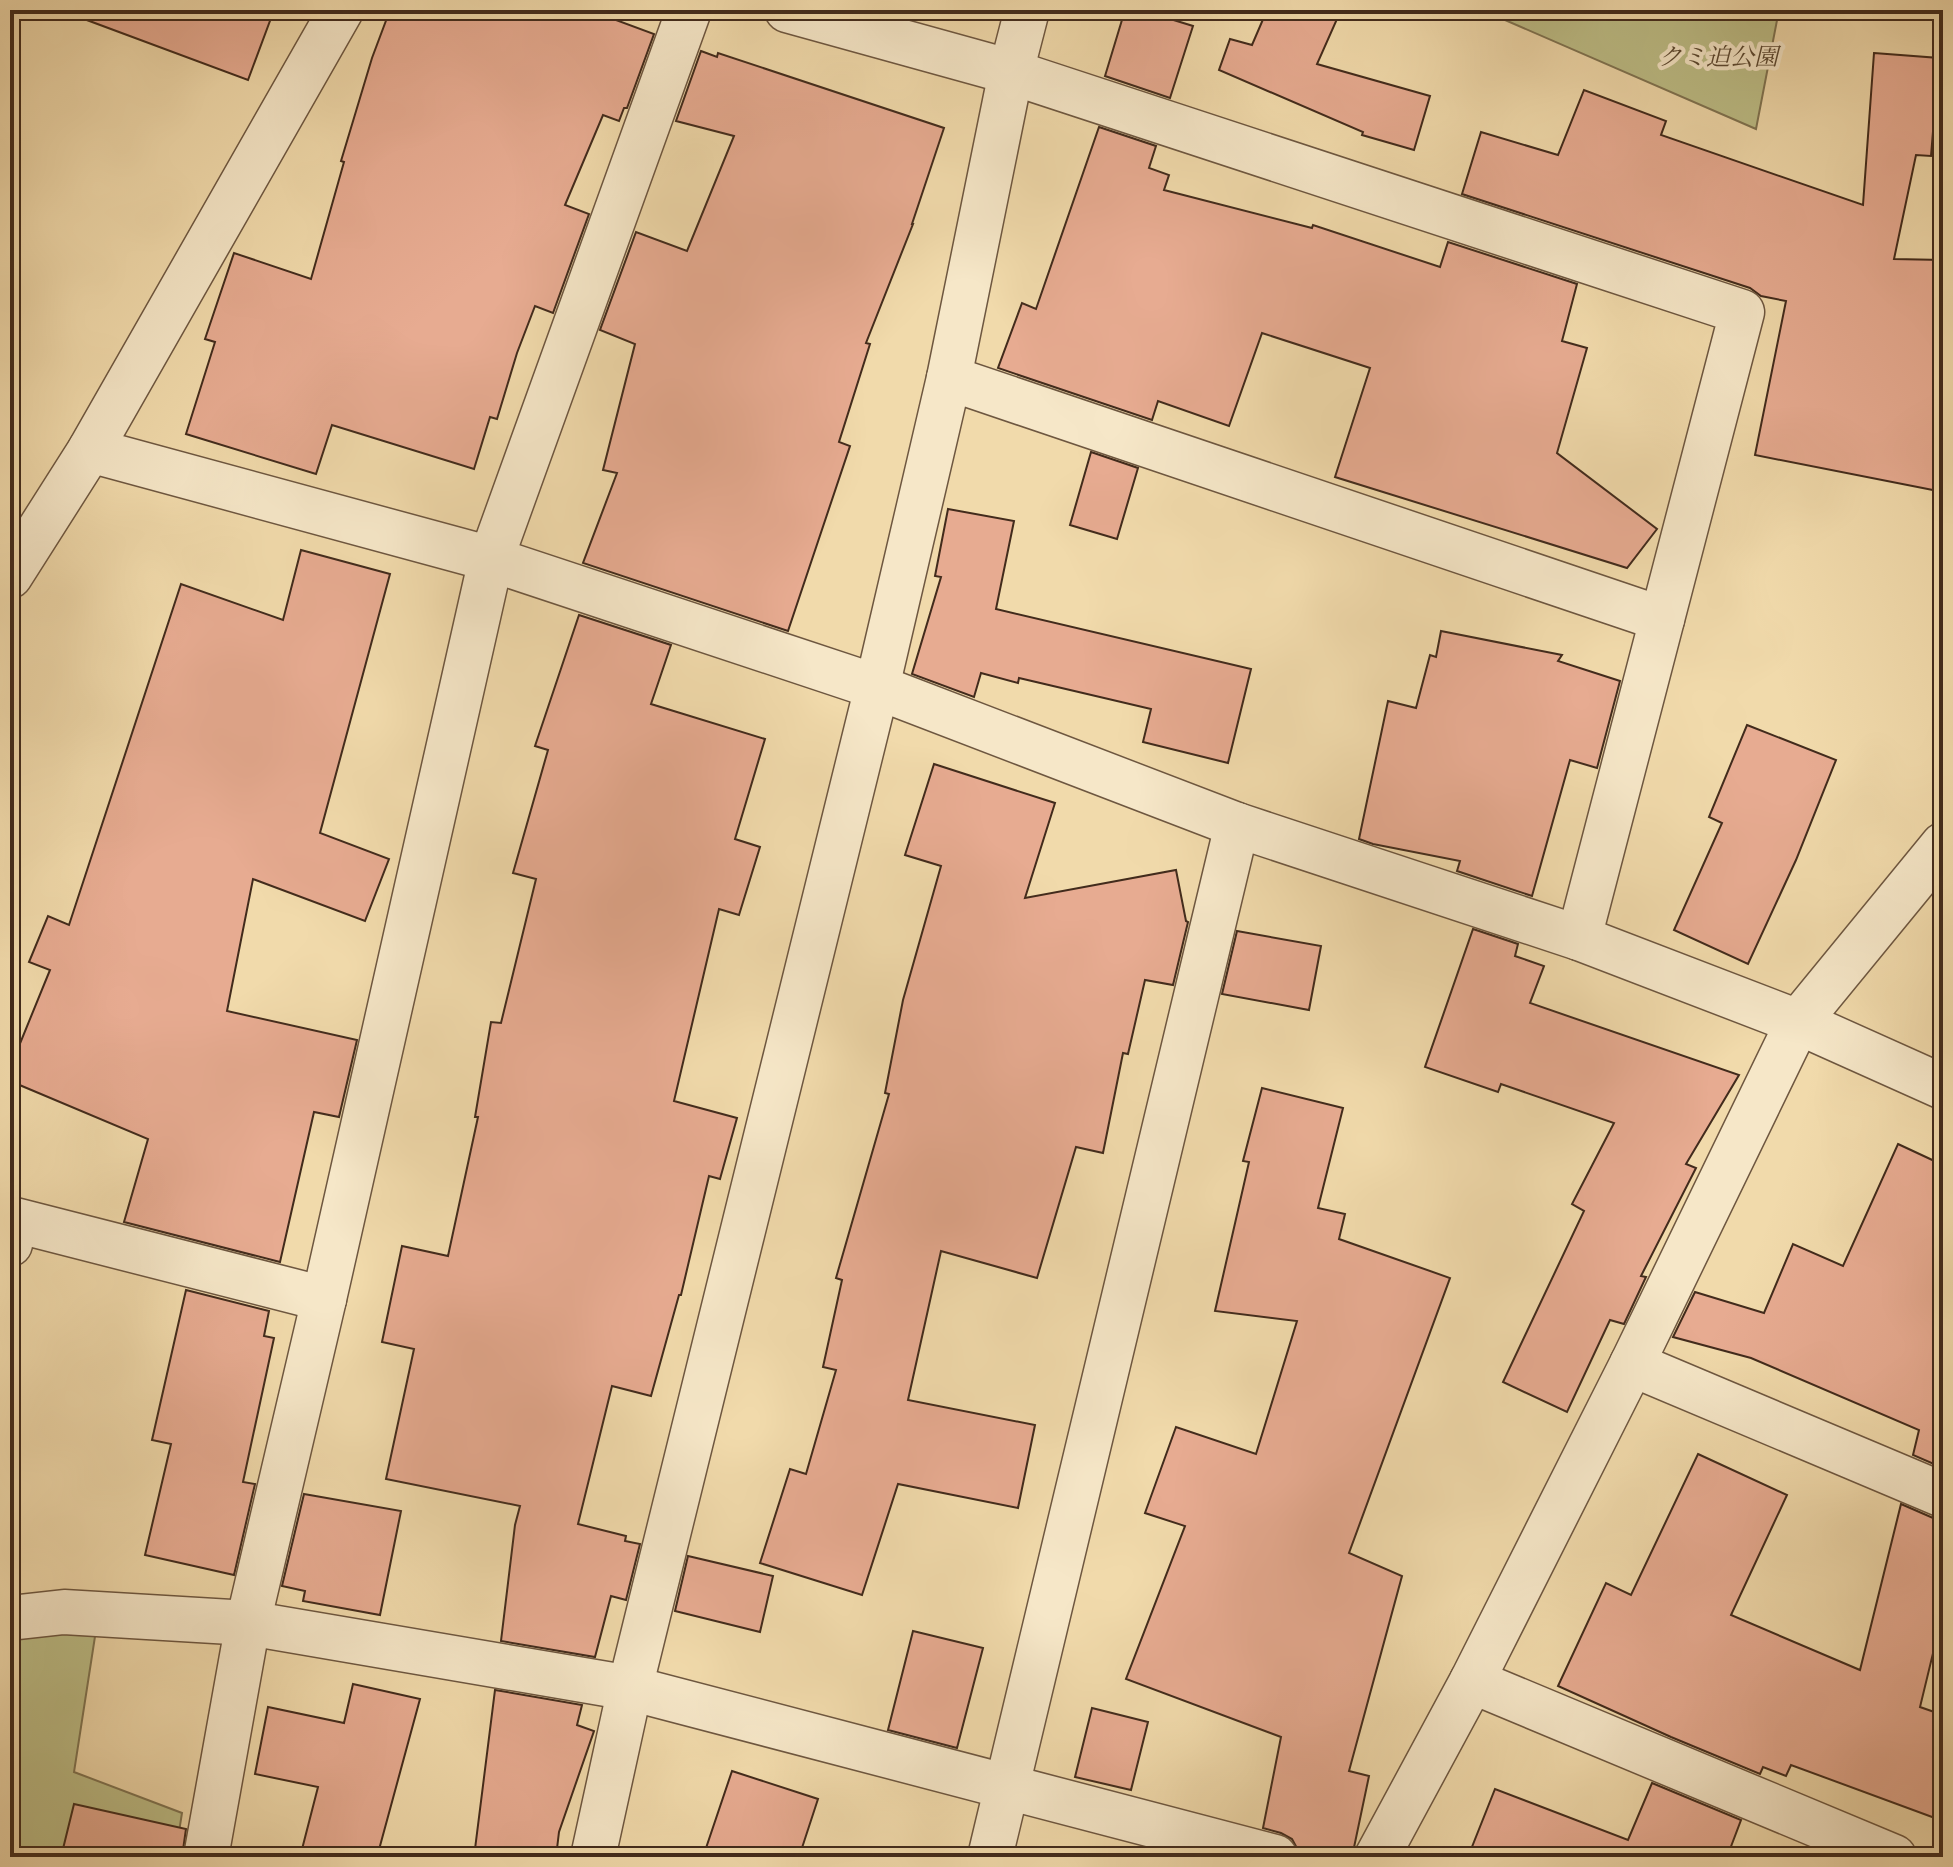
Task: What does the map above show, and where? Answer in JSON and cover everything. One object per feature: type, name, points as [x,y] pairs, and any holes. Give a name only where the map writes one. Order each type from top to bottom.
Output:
[{"type":"street","points":[[10,576],[90,450],[341,10]]},
{"type":"street","points":[[206,1857],[248,1623],[491,559],[689,10]]},
{"type":"street","points":[[787,10],[1011,72],[1742,312],[1579,938]]},
{"type":"street","points":[[593,1857],[630,1688],[877,687],[949,378],[1011,72],[1027,10]]},
{"type":"street","points":[[949,378],[1662,619]]},
{"type":"street","points":[[90,450],[491,559],[877,687],[1237,825],[1579,938],[1798,1022],[1943,1087]]},
{"type":"street","points":[[990,1857],[1237,825]]},
{"type":"street","points":[[1377,1857],[1472,1681],[1632,1364],[1798,1022],[1943,845]]},
{"type":"street","points":[[10,1244],[15,1220],[324,1299]]},
{"type":"street","points":[[1632,1364],[1943,1495]]},
{"type":"street","points":[[10,1618],[64,1612],[248,1623],[630,1688],[1275,1857]]},
{"type":"street","points":[[1472,1681],[1894,1857]]},
{"type":"green space","name":"クミ迫公園","points":[[1482,10],[1779,10],[1756,129]]},
{"type":"green space","points":[[96,1630],[74,1772],[182,1813],[175,1857],[10,1857],[10,1635]]},
{"type":"building","points":[[77,10],[274,10],[248,80],[76,16]]},
{"type":"building","points":[[390,10],[589,10],[654,34],[627,108],[624,108],[619,121],[603,115],[565,205],[589,214],[553,313],[535,306],[497,419],[490,417],[474,469],[332,425],[316,474],[186,434],[215,342],[205,339],[234,253],[311,279],[344,162],[341,161]]},
{"type":"building","points":[[1125,10],[1141,10],[1193,26],[1170,98],[1105,76]]},
{"type":"building","points":[[1267,10],[1341,10],[1317,64],[1430,96],[1414,150],[1362,135],[1363,132],[1219,70],[1230,39],[1252,45]]},
{"type":"building","points":[[701,51],[717,57],[718,53],[944,128],[913,224],[866,343],[870,344],[839,442],[850,446],[788,631],[583,563],[617,473],[603,470],[635,344],[600,330],[636,232],[687,251],[734,136],[676,121]]},
{"type":"building","points":[[1874,53],[1939,58],[1931,156],[1916,155],[1894,259],[1943,260],[1943,492],[1755,455],[1786,301],[1761,296],[1750,288],[1462,194],[1481,132],[1558,155],[1584,90],[1666,121],[1661,135],[1863,205]]},
{"type":"building","points":[[1099,127],[1156,146],[1149,168],[1169,175],[1164,190],[1312,228],[1313,225],[1440,267],[1448,242],[1577,284],[1562,341],[1587,348],[1557,453],[1657,529],[1627,568],[1335,477],[1370,368],[1262,333],[1229,426],[1158,401],[1152,420],[998,368],[1022,303],[1036,309]]},
{"type":"building","points":[[1091,452],[1138,468],[1117,539],[1070,525]]},
{"type":"building","points":[[948,509],[1014,521],[996,609],[1251,669],[1228,763],[1143,742],[1151,709],[1019,678],[1018,683],[981,673],[974,697],[912,674],[941,577],[935,576]]},
{"type":"building","points":[[301,550],[390,574],[320,833],[389,859],[365,921],[253,879],[227,1011],[357,1040],[339,1117],[314,1112],[280,1262],[124,1222],[148,1139],[10,1081],[10,1068],[50,970],[29,962],[48,916],[69,925],[181,584],[283,620]]},
{"type":"building","points":[[579,615],[671,645],[651,704],[765,739],[735,839],[760,847],[739,915],[719,909],[674,1101],[737,1118],[720,1179],[709,1176],[681,1295],[651,1396],[612,1386],[578,1524],[626,1536],[625,1541],[640,1544],[626,1600],[611,1596],[595,1657],[501,1641],[520,1506],[386,1479],[414,1349],[382,1342],[402,1246],[448,1256],[478,1117],[475,1117],[491,1022],[501,1023],[536,879],[513,873],[548,750],[535,746]]},
{"type":"building","points":[[1441,631],[1562,655],[1558,661],[1620,681],[1597,768],[1570,760],[1532,896],[1457,871],[1460,861],[1359,839],[1388,701],[1416,708],[1430,655],[1436,657]]},
{"type":"building","points":[[1747,725],[1836,760],[1796,860],[1748,964],[1674,930],[1722,823],[1709,817]]},
{"type":"building","points":[[934,764],[1055,803],[1025,898],[1176,870],[1188,922],[1173,985],[1145,980],[1128,1054],[1123,1053],[1103,1153],[1076,1147],[1037,1278],[941,1251],[908,1400],[1035,1425],[1018,1508],[898,1484],[862,1595],[760,1563],[790,1469],[806,1474],[836,1370],[823,1367],[842,1280],[836,1278],[889,1094],[885,1093],[903,1000],[941,866],[905,855]]},
{"type":"building","points":[[1473,929],[1518,944],[1515,956],[1544,966],[1530,1003],[1739,1075],[1686,1164],[1696,1168],[1641,1276],[1646,1277],[1624,1324],[1610,1320],[1567,1412],[1503,1382],[1584,1211],[1572,1204],[1614,1123],[1501,1084],[1498,1092],[1425,1067]]},
{"type":"building","points":[[1237,931],[1321,946],[1309,1010],[1222,994]]},
{"type":"building","points":[[1262,1088],[1343,1108],[1318,1208],[1345,1214],[1339,1239],[1450,1278],[1349,1553],[1402,1576],[1349,1771],[1369,1776],[1352,1857],[1322,1857],[1299,1852],[1292,1839],[1263,1828],[1281,1737],[1126,1679],[1185,1526],[1145,1513],[1176,1427],[1256,1454],[1297,1321],[1215,1311],[1249,1162],[1243,1161]]},
{"type":"building","points":[[1898,1144],[1943,1165],[1943,1468],[1913,1455],[1919,1430],[1751,1358],[1673,1337],[1695,1292],[1764,1313],[1793,1244],[1843,1266]]},
{"type":"building","points":[[186,1290],[269,1311],[264,1336],[274,1338],[243,1482],[255,1484],[234,1575],[145,1555],[171,1444],[152,1440]]},
{"type":"building","points":[[1698,1454],[1787,1495],[1731,1615],[1860,1670],[1901,1504],[1933,1518],[1943,1519],[1943,1612],[1920,1707],[1943,1715],[1943,1821],[1791,1765],[1786,1776],[1763,1767],[1760,1774],[1558,1686],[1606,1583],[1631,1595]]},
{"type":"building","points":[[304,1494],[401,1511],[380,1615],[303,1601],[305,1591],[282,1586]]},
{"type":"building","points":[[688,1556],[773,1576],[760,1632],[675,1611]]},
{"type":"building","points":[[913,1631],[983,1648],[957,1748],[888,1730]]},
{"type":"building","points":[[353,1684],[420,1699],[377,1857],[300,1857],[318,1787],[255,1774],[268,1707],[344,1723]]},
{"type":"building","points":[[495,1690],[582,1705],[577,1725],[594,1731],[559,1832],[556,1857],[474,1857]]},
{"type":"building","points":[[1092,1708],[1148,1722],[1131,1790],[1075,1777]]},
{"type":"building","points":[[732,1771],[818,1799],[799,1857],[703,1857]]},
{"type":"building","points":[[1652,1783],[1741,1820],[1727,1857],[1468,1857],[1495,1789],[1628,1840]]},
{"type":"building","points":[[74,1804],[186,1829],[182,1857],[61,1857]]}]
